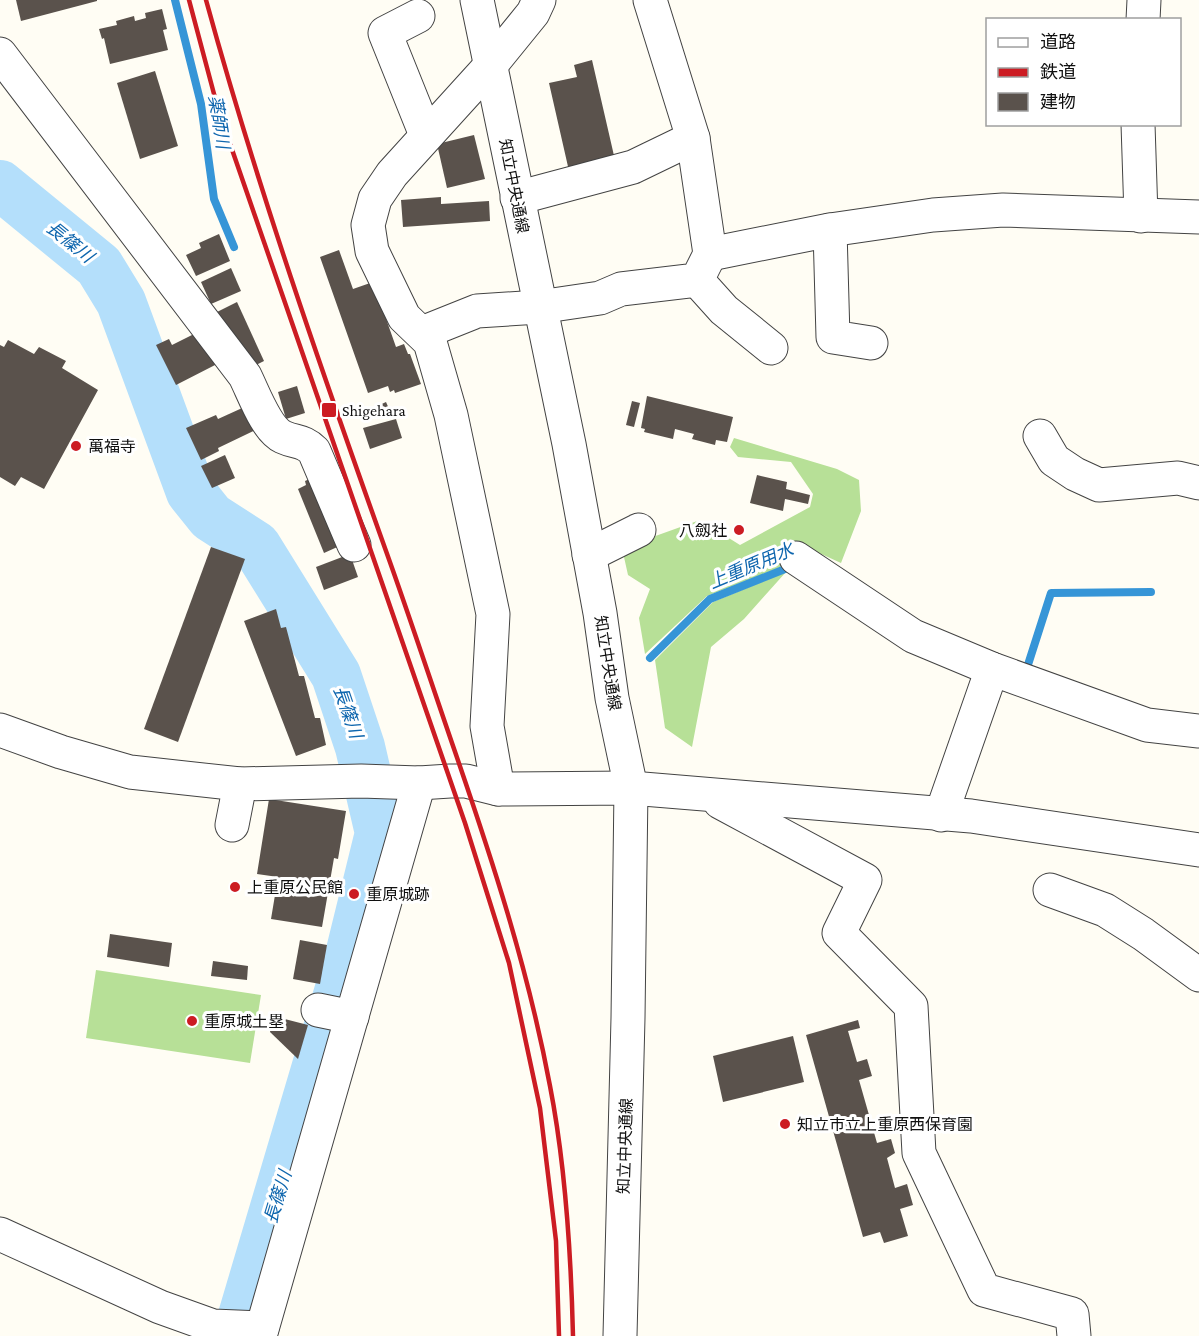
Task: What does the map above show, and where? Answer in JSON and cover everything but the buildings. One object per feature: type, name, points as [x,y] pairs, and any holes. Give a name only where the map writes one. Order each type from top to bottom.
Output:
[{"type":"street","name":"知立中央通線","points":[[477,0],[569,444],[612,698],[631,788],[620,1336]]},
{"type":"street","points":[[498,789],[487,726],[493,614],[451,415],[430,342],[404,318],[372,251],[368,225],[375,199],[392,174],[490,66],[533,13],[539,0]]},
{"type":"street","points":[[650,0],[693,138],[704,267],[724,310],[771,348]]},
{"type":"street","points":[[1143,18],[1144,0]]},
{"type":"street","points":[[410,12],[385,33],[426,135]]},
{"type":"street","points":[[0,54],[245,376],[272,430],[284,438],[306,443],[314,451],[354,545]]},
{"type":"street","points":[[1138,126],[1141,216]]},
{"type":"street","points":[[517,198],[633,167],[693,138]]},
{"type":"street","points":[[422,333],[477,311],[539,307],[600,298],[621,289],[830,230],[933,215],[1003,210],[1199,217]]},
{"type":"street","points":[[830,230],[833,337],[871,343]]},
{"type":"street","points":[[1040,436],[1054,460],[1075,474],[1100,485],[1178,478],[1199,483]]},
{"type":"street","points":[[589,555],[639,530]]},
{"type":"street","points":[[802,562],[913,636],[992,669],[1148,725],[1199,731]]},
{"type":"street","points":[[940,815],[992,669]]},
{"type":"street","points":[[0,730],[61,752],[130,772],[240,784],[466,781],[498,789],[631,788],[971,816],[1199,850]]},
{"type":"street","points":[[0,1234],[160,1306],[213,1326],[256,1331],[337,1014],[419,783]]},
{"type":"street","points":[[232,825],[240,784]]},
{"type":"street","points":[[708,795],[865,880],[839,933],[911,1006],[919,1153],[984,1290],[1072,1314],[1074,1336]]},
{"type":"street","points":[[1050,890],[1105,909],[1199,975]]},
{"type":"green space","points":[[734,438],[837,469],[859,480],[861,511],[841,563],[797,543],[786,565],[707,596],[645,654],[639,618],[650,589],[628,575],[622,548],[700,520],[740,545],[810,507],[813,494],[791,462],[738,457],[730,447]]},
{"type":"green space","points":[[786,572],[744,619],[711,647],[692,747],[665,728],[655,660],[713,602]]},
{"type":"green space","points":[[96,970],[261,995],[250,1063],[86,1038]]},
{"type":"waterway","name":"薬師川","points":[[175,0],[201,104],[214,199],[234,247]]},
{"type":"waterway","name":"長篠川","points":[[0,185],[99,266],[121,302],[191,492],[211,517],[256,546],[336,675],[360,747],[380,833],[350,955],[237,1336]]},
{"type":"waterway","name":"上重原用水","points":[[650,658],[710,599],[795,565]]},
{"type":"waterway","name":"上重原用水","points":[[1025,674],[1051,593],[1151,592]]},
{"type":"railway","points":[[189,0],[218,109],[465,823],[509,963],[540,1108],[556,1241],[559,1336]]},
{"type":"railway","points":[[206,0],[246,139],[291,277],[467,785],[520,955],[556,1117],[569,1242],[573,1336]]},
{"type":"place","name":"Shigehara","points":[[329,410]]},
{"type":"place","name":"萬福寺","points":[[76,446]]},
{"type":"place","name":"八劔社","points":[[739,530]]},
{"type":"place","name":"上重原公民館","points":[[235,887]]},
{"type":"place","name":"重原城跡","points":[[354,894]]},
{"type":"place","name":"重原城土塁","points":[[192,1021]]},
{"type":"place","name":"知立市立上重原西保育園","points":[[785,1124]]}]
